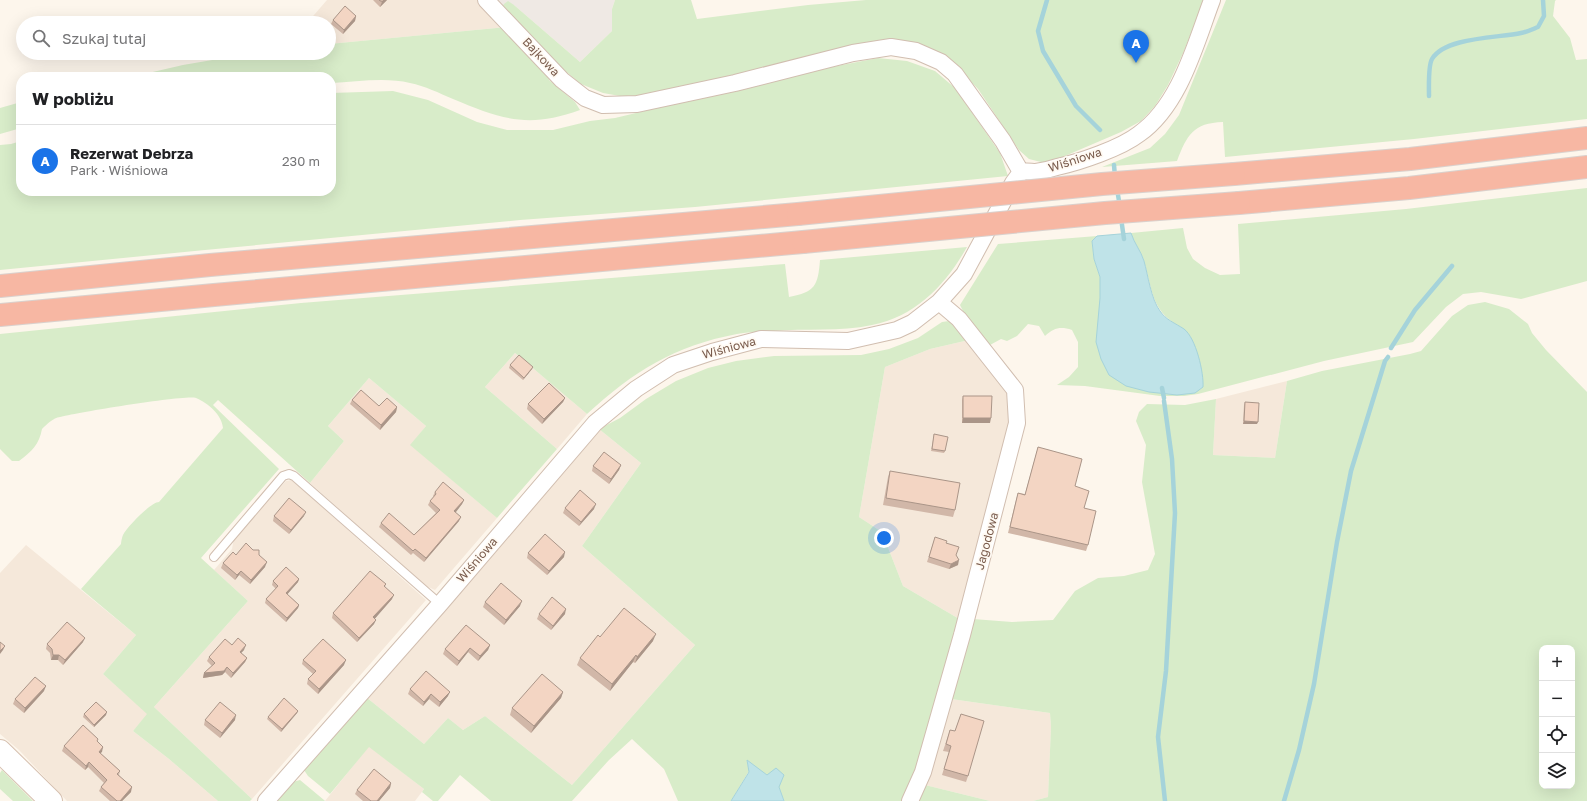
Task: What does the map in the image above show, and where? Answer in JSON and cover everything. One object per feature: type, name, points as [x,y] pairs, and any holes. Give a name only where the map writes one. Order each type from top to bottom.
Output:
[{"type":"highway","points":[[0,286],[210,265],[798,214],[1164,178],[1234,174],[1410,159],[1587,138]]},
{"type":"highway","points":[[0,315],[1105,213],[1239,203],[1402,188],[1587,167]]},
{"type":"street","name":"Bajkowa","points":[[486,0],[562,80],[585,98],[603,105],[637,104],[735,83],[853,53],[891,47],[916,51],[941,62],[955,74],[999,135],[1021,172]]},
{"type":"street","name":"Wiśniowa","points":[[266,801],[440,604],[595,423],[636,389],[673,366],[712,352],[761,339],[848,341],[897,330],[912,323],[939,302],[964,274],[1013,183],[1021,172],[1036,172],[1058,167],[1117,146],[1138,135],[1152,124],[1164,110],[1179,86],[1212,0]]},
{"type":"street","name":"Jagodowa","points":[[910,801],[923,772],[962,635],[1017,423],[1015,390],[960,319],[939,302]]},
{"type":"street","points":[[0,752],[50,801]]},
{"type":"lane","points":[[214,557],[283,476],[289,474],[294,476],[440,604]]},
{"type":"shaded area","points":[[327,0],[478,0],[507,27],[336,43],[336,16],[313,16]]},
{"type":"shaded area","points":[[494,0],[615,0],[612,9],[612,31],[580,62],[514,5],[502,7]]},
{"type":"shaded area","points":[[969,340],[1007,392],[1011,412],[961,620],[903,586],[882,532],[859,517],[885,367],[930,349]]},
{"type":"shaded area","points":[[515,353],[587,414],[557,449],[485,387]]},
{"type":"shaded area","points":[[369,378],[426,426],[411,445],[497,518],[435,590],[426,586],[310,483],[344,441],[328,426]]},
{"type":"shaded area","points":[[1287,381],[1275,458],[1213,455],[1216,399]]},
{"type":"shaded area","points":[[599,429],[641,463],[582,546],[695,645],[572,785],[485,716],[463,730],[448,718],[424,744],[366,697]]},
{"type":"shaded area","points":[[292,480],[426,600],[252,799],[154,707],[248,601],[214,570],[232,549],[234,538],[286,481]]},
{"type":"shaded area","points":[[26,545],[136,635],[103,674],[148,714],[133,731],[169,759],[218,801],[67,801],[19,750],[0,734],[0,573]]},
{"type":"shaded area","points":[[951,699],[1050,713],[1051,727],[1048,797],[1033,801],[990,801],[925,785]]},
{"type":"shaded area","points":[[369,746],[424,789],[415,801],[325,801]]},
{"type":"green space","points":[[615,0],[691,0],[697,19],[808,5],[866,0],[1204,0],[1184,51],[1168,85],[1155,106],[1141,121],[1121,132],[1051,162],[1041,162],[1029,159],[1019,150],[978,89],[953,63],[913,43],[728,76],[631,98],[603,93],[581,84],[558,65],[502,7],[508,1],[514,5],[580,62],[612,31],[612,9]]},
{"type":"green space","points":[[1226,0],[1556,0],[1553,16],[1570,38],[1576,60],[1587,59],[1587,119],[1414,139],[1225,157],[1223,122],[1205,125],[1192,132],[1184,144],[1177,161],[1102,167],[1150,148],[1165,134],[1179,115]]},
{"type":"green space","points":[[507,27],[548,73],[549,80],[575,102],[580,110],[562,116],[545,119],[515,119],[486,112],[432,90],[410,83],[391,80],[336,83],[336,72],[153,72],[212,60],[336,60],[336,43]]},
{"type":"green space","points":[[878,58],[907,61],[935,71],[955,88],[1000,153],[1008,176],[695,207],[520,220],[0,270],[0,145],[16,142],[16,196],[336,196],[336,93],[393,91],[428,100],[477,122],[507,130],[553,130],[590,121],[615,118],[816,70]]},
{"type":"green space","points":[[16,103],[16,129],[0,134],[0,108]]},
{"type":"green space","points":[[1587,188],[1587,281],[1521,299],[1481,292],[1463,294],[1446,307],[1413,342],[1324,361],[1198,394],[1184,396],[1160,396],[1085,386],[1057,385],[1069,377],[1078,367],[1078,342],[1072,330],[1057,328],[1045,336],[1039,326],[1028,324],[1017,336],[1007,341],[1001,339],[990,345],[964,313],[960,305],[998,244],[1097,236],[1092,241],[1094,259],[1100,277],[1100,298],[1185,330],[1166,316],[1156,302],[1152,293],[1143,257],[1131,233],[1183,228],[1187,248],[1193,259],[1205,268],[1220,275],[1240,274],[1238,224],[1406,209]]},
{"type":"green space","points":[[967,247],[950,274],[940,286],[916,306],[888,321],[860,327],[746,333],[714,339],[674,353],[656,362],[621,385],[587,414],[515,353],[485,387],[557,449],[497,518],[410,445],[426,426],[369,378],[328,426],[344,441],[310,483],[218,400],[213,405],[279,469],[201,558],[248,601],[154,707],[252,799],[250,801],[218,801],[169,759],[133,731],[147,714],[103,674],[136,635],[81,589],[121,544],[123,535],[129,526],[145,510],[159,502],[223,428],[217,414],[210,406],[196,398],[153,401],[107,408],[57,418],[48,423],[42,429],[37,444],[19,461],[12,461],[0,449],[0,334],[301,303],[785,264],[789,297],[805,293],[814,286],[818,276],[820,260]]},
{"type":"green space","points":[[1485,302],[1509,309],[1528,324],[1532,333],[1546,350],[1587,392],[1587,801],[1033,801],[1048,797],[1051,727],[1050,713],[951,699],[973,619],[1012,622],[1053,620],[1075,591],[1098,578],[1124,576],[1148,570],[1155,554],[1142,482],[1146,445],[1136,421],[1139,412],[1147,404],[1185,405],[1216,399],[1213,455],[1275,458],[1287,381],[1322,371],[1421,351],[1452,316],[1468,305]]},
{"type":"green space","points":[[949,321],[957,326],[969,340],[930,349],[885,367],[859,517],[882,532],[903,586],[961,620],[919,764],[903,801],[784,801],[779,787],[767,775],[747,761],[749,771],[731,801],[678,801],[664,769],[632,739],[609,760],[572,801],[491,801],[460,775],[438,801],[433,801],[422,792],[424,789],[369,747],[330,794],[308,776],[304,770],[366,697],[424,744],[448,718],[463,730],[485,716],[572,785],[695,645],[582,546],[641,463],[599,429],[620,418],[646,399],[676,381],[708,368],[736,361],[774,356],[861,355],[889,349],[918,338],[942,322]]},
{"type":"green space","points":[[2,770],[33,801],[13,801],[0,789],[0,773]]},
{"type":"green space","points":[[300,780],[325,801],[275,801],[293,782]]},
{"type":"green space","points":[[925,785],[990,801],[917,801]]},
{"type":"water","points":[[1131,233],[1143,257],[1152,294],[1157,306],[1165,317],[1184,329],[1196,348],[1201,365],[1203,387],[1195,393],[1177,395],[1149,392],[1126,386],[1109,375],[1101,359],[1096,342],[1100,298],[1100,277],[1094,259],[1092,241],[1097,236]]},
{"type":"water","points":[[747,760],[767,775],[776,768],[784,775],[779,787],[784,801],[731,801],[749,772]]},
{"type":"building","points":[[345,6],[356,16],[344,30],[336,23],[336,16]]},
{"type":"building","points":[[519,355],[533,367],[524,378],[510,365]]},
{"type":"building","points":[[549,383],[565,398],[544,419],[528,404]]},
{"type":"building","points":[[361,390],[379,406],[387,398],[397,407],[381,425],[352,400]]},
{"type":"building","points":[[963,396],[992,396],[991,418],[963,418]]},
{"type":"building","points":[[1245,402],[1259,403],[1258,422],[1244,421]]},
{"type":"building","points":[[934,434],[948,437],[945,451],[932,449]]},
{"type":"building","points":[[1038,447],[1082,459],[1075,486],[1089,491],[1084,508],[1096,511],[1088,545],[1010,527],[1018,493],[1025,495]]},
{"type":"building","points":[[604,452],[621,465],[611,479],[593,466]]},
{"type":"building","points":[[890,471],[960,483],[955,510],[886,498]]},
{"type":"building","points":[[443,482],[464,500],[454,511],[461,517],[426,558],[415,549],[413,551],[381,523],[389,513],[414,535],[440,510],[430,501]]},
{"type":"building","points":[[580,490],[596,504],[581,522],[565,508]]},
{"type":"building","points":[[289,498],[306,512],[291,530],[274,516]]},
{"type":"building","points":[[545,534],[565,552],[549,571],[528,553]]},
{"type":"building","points":[[935,537],[947,541],[946,543],[959,547],[956,555],[959,560],[951,564],[929,557]]},
{"type":"building","points":[[246,543],[253,550],[259,550],[259,555],[267,562],[251,580],[241,571],[237,575],[223,563],[233,552],[236,555]]},
{"type":"building","points":[[286,567],[299,579],[286,593],[299,605],[287,618],[266,599],[278,586],[273,581]]},
{"type":"building","points":[[370,571],[386,584],[384,586],[394,595],[373,617],[376,620],[359,638],[333,613]]},
{"type":"building","points":[[501,583],[522,601],[506,620],[485,602]]},
{"type":"building","points":[[552,597],[566,609],[553,626],[539,614]]},
{"type":"building","points":[[624,608],[656,634],[612,684],[580,658],[598,635],[600,637]]},
{"type":"building","points":[[67,622],[85,638],[65,660],[59,655],[53,655],[52,649],[47,644]]},
{"type":"building","points":[[466,625],[490,645],[480,656],[470,648],[459,661],[445,649]]},
{"type":"building","points":[[238,638],[246,645],[240,652],[247,658],[233,673],[227,667],[224,671],[204,673],[215,663],[209,657],[225,639],[232,645]]},
{"type":"building","points":[[323,639],[346,660],[319,689],[308,679],[316,671],[303,660]]},
{"type":"building","points":[[0,642],[5,646],[0,651]]},
{"type":"building","points":[[426,671],[450,692],[440,702],[431,694],[424,702],[410,689]]},
{"type":"building","points":[[542,674],[563,692],[534,726],[512,708]]},
{"type":"building","points":[[35,677],[46,686],[25,708],[15,699]]},
{"type":"building","points":[[284,698],[298,711],[282,729],[268,717]]},
{"type":"building","points":[[96,702],[107,712],[94,725],[84,714]]},
{"type":"building","points":[[220,702],[236,715],[222,733],[205,720]]},
{"type":"building","points":[[961,714],[984,721],[968,776],[944,769],[951,746],[946,744],[950,730],[955,731]]},
{"type":"building","points":[[83,725],[98,739],[97,741],[103,747],[99,752],[120,771],[117,774],[132,787],[120,801],[117,801],[101,787],[107,780],[89,762],[86,766],[64,746]]},
{"type":"building","points":[[374,769],[391,783],[377,801],[371,801],[357,790]]},
{"type":"waterway","points":[[1047,0],[1038,31],[1043,51],[1076,106],[1100,130]]},
{"type":"waterway","points":[[1429,96],[1430,66],[1432,59],[1439,52],[1448,46],[1460,42],[1521,33],[1538,27],[1544,16],[1543,0]]},
{"type":"waterway","points":[[1114,165],[1115,177]]},
{"type":"waterway","points":[[1117,189],[1120,207]]},
{"type":"waterway","points":[[1121,218],[1124,239]]},
{"type":"waterway","points":[[1391,348],[1415,310],[1452,266]]},
{"type":"waterway","points":[[1284,801],[1299,750],[1314,684],[1337,542],[1351,471],[1385,361],[1388,357]]},
{"type":"waterway","points":[[1162,388],[1164,398]]},
{"type":"waterway","points":[[1164,401],[1172,459],[1175,513],[1166,671],[1158,737],[1165,801]]},
{"type":"place","name":"Rezerwat Debrza","points":[[1136,63]]}]
